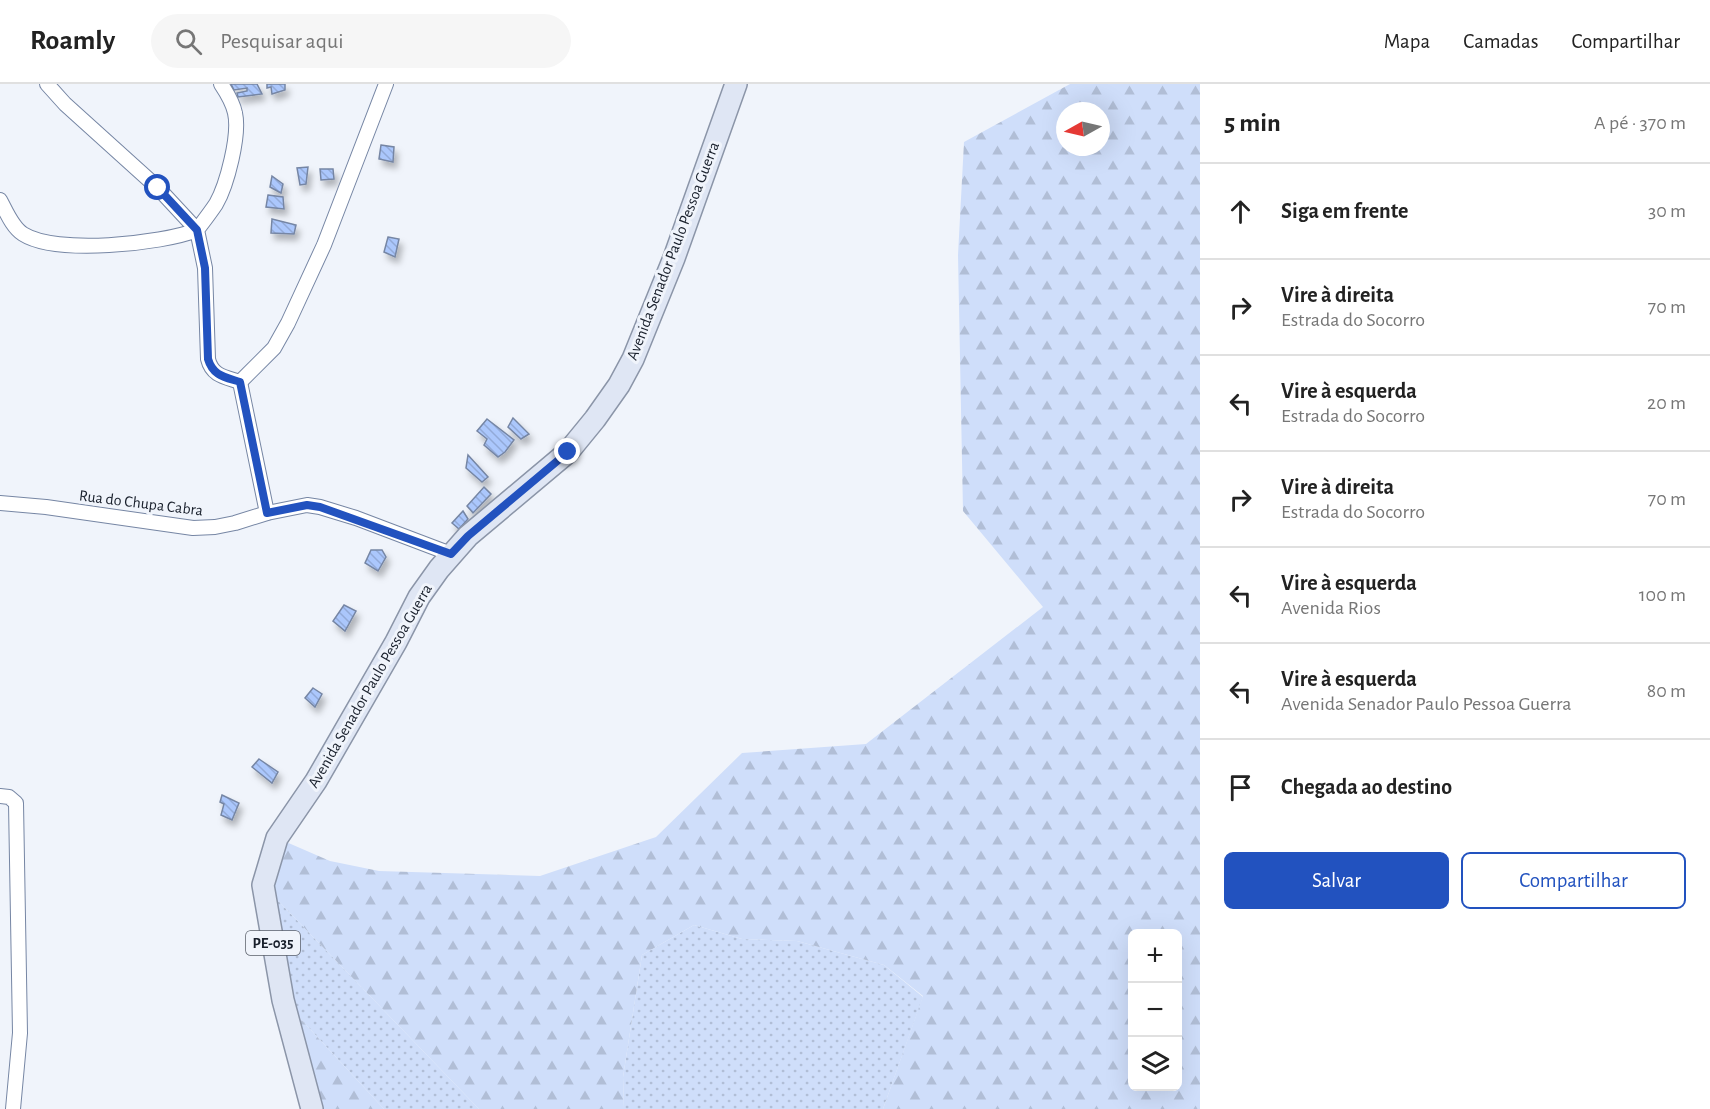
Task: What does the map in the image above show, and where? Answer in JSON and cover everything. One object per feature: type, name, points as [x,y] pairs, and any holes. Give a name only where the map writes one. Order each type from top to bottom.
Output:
[{"type":"main road","name":"Avenida Senador Paulo Pessoa Guerra","points":[[277,838],[327,762],[419,597],[451,554],[468,536],[568,452],[619,385],[633,359],[674,258],[736,84]]},
{"type":"main road","name":"PE-035","points":[[277,838],[263,885],[283,1000],[312,1109]]},
{"type":"street","points":[[47,84],[65,104],[158,188],[197,230],[205,268],[210,368],[217,375],[240,382]]},
{"type":"street","points":[[0,200],[15,227],[22,234],[51,243],[78,245],[145,242],[168,239],[197,230],[216,203],[228,179],[236,127],[235,113],[228,93],[221,84]]},
{"type":"street","points":[[240,382],[274,348],[288,323],[324,245],[386,84]]},
{"type":"street","points":[[240,382],[267,513]]},
{"type":"street","name":"Rua do Chupa Cabra","points":[[0,503],[46,507],[193,528],[235,523],[267,513],[307,505],[320,507],[451,554]]},
{"type":"street","points":[[0,796],[9,797],[16,803],[20,1033],[13,1109]]},
{"type":"green space","points":[[1070,84],[1200,84],[1200,1109],[883,1109],[923,996],[884,965],[797,941],[742,939],[694,925],[642,955],[623,1077],[624,1109],[479,1109],[263,885],[277,838],[330,861],[379,871],[540,876],[656,837],[742,753],[866,744],[1043,607],[963,511],[958,255],[964,142]]},
{"type":"green space","points":[[263,885],[479,1109],[384,1109],[283,1000]]},
{"type":"green space","points":[[694,925],[742,939],[797,941],[884,965],[923,997],[883,1109],[624,1109],[623,1077],[642,955]]},
{"type":"green space","points":[[283,1000],[384,1109],[312,1109]]},
{"type":"building","points":[[231,84],[257,84],[262,94],[238,97],[237,93],[247,91],[247,88],[234,90]]},
{"type":"building","points":[[267,84],[285,84],[285,90],[272,94],[271,87],[267,88]]},
{"type":"building","points":[[381,145],[394,147],[393,162],[379,159]]},
{"type":"building","points":[[308,167],[306,184],[300,185],[297,168]]},
{"type":"building","points":[[320,169],[333,169],[334,179],[321,180]]},
{"type":"building","points":[[272,176],[283,184],[281,193],[270,187]]},
{"type":"building","points":[[268,195],[283,197],[284,209],[266,207]]},
{"type":"building","points":[[272,219],[296,225],[294,234],[271,233]]},
{"type":"building","points":[[388,237],[399,239],[395,257],[384,252]]},
{"type":"building","points":[[513,418],[529,434],[521,439],[508,427]]},
{"type":"building","points":[[487,419],[514,440],[498,457],[484,445],[487,439],[477,431]]},
{"type":"building","points":[[468,455],[488,477],[482,482],[466,468]]},
{"type":"building","points":[[484,487],[491,494],[473,513],[467,506]]},
{"type":"building","points":[[463,511],[468,519],[459,529],[452,523]]},
{"type":"building","points":[[371,550],[382,550],[386,557],[378,571],[365,563]]},
{"type":"building","points":[[344,605],[356,611],[345,631],[333,621]]},
{"type":"building","points":[[313,688],[322,694],[315,707],[305,698]]},
{"type":"building","points":[[259,759],[278,772],[272,783],[252,767]]},
{"type":"building","points":[[222,795],[239,803],[232,820],[221,815],[224,804],[220,802]]},
{"type":"route","points":[[158,188],[197,230],[208,296],[210,368],[217,375],[240,382],[267,513],[307,505],[320,507],[382,527],[451,554],[468,536],[568,452]]}]
